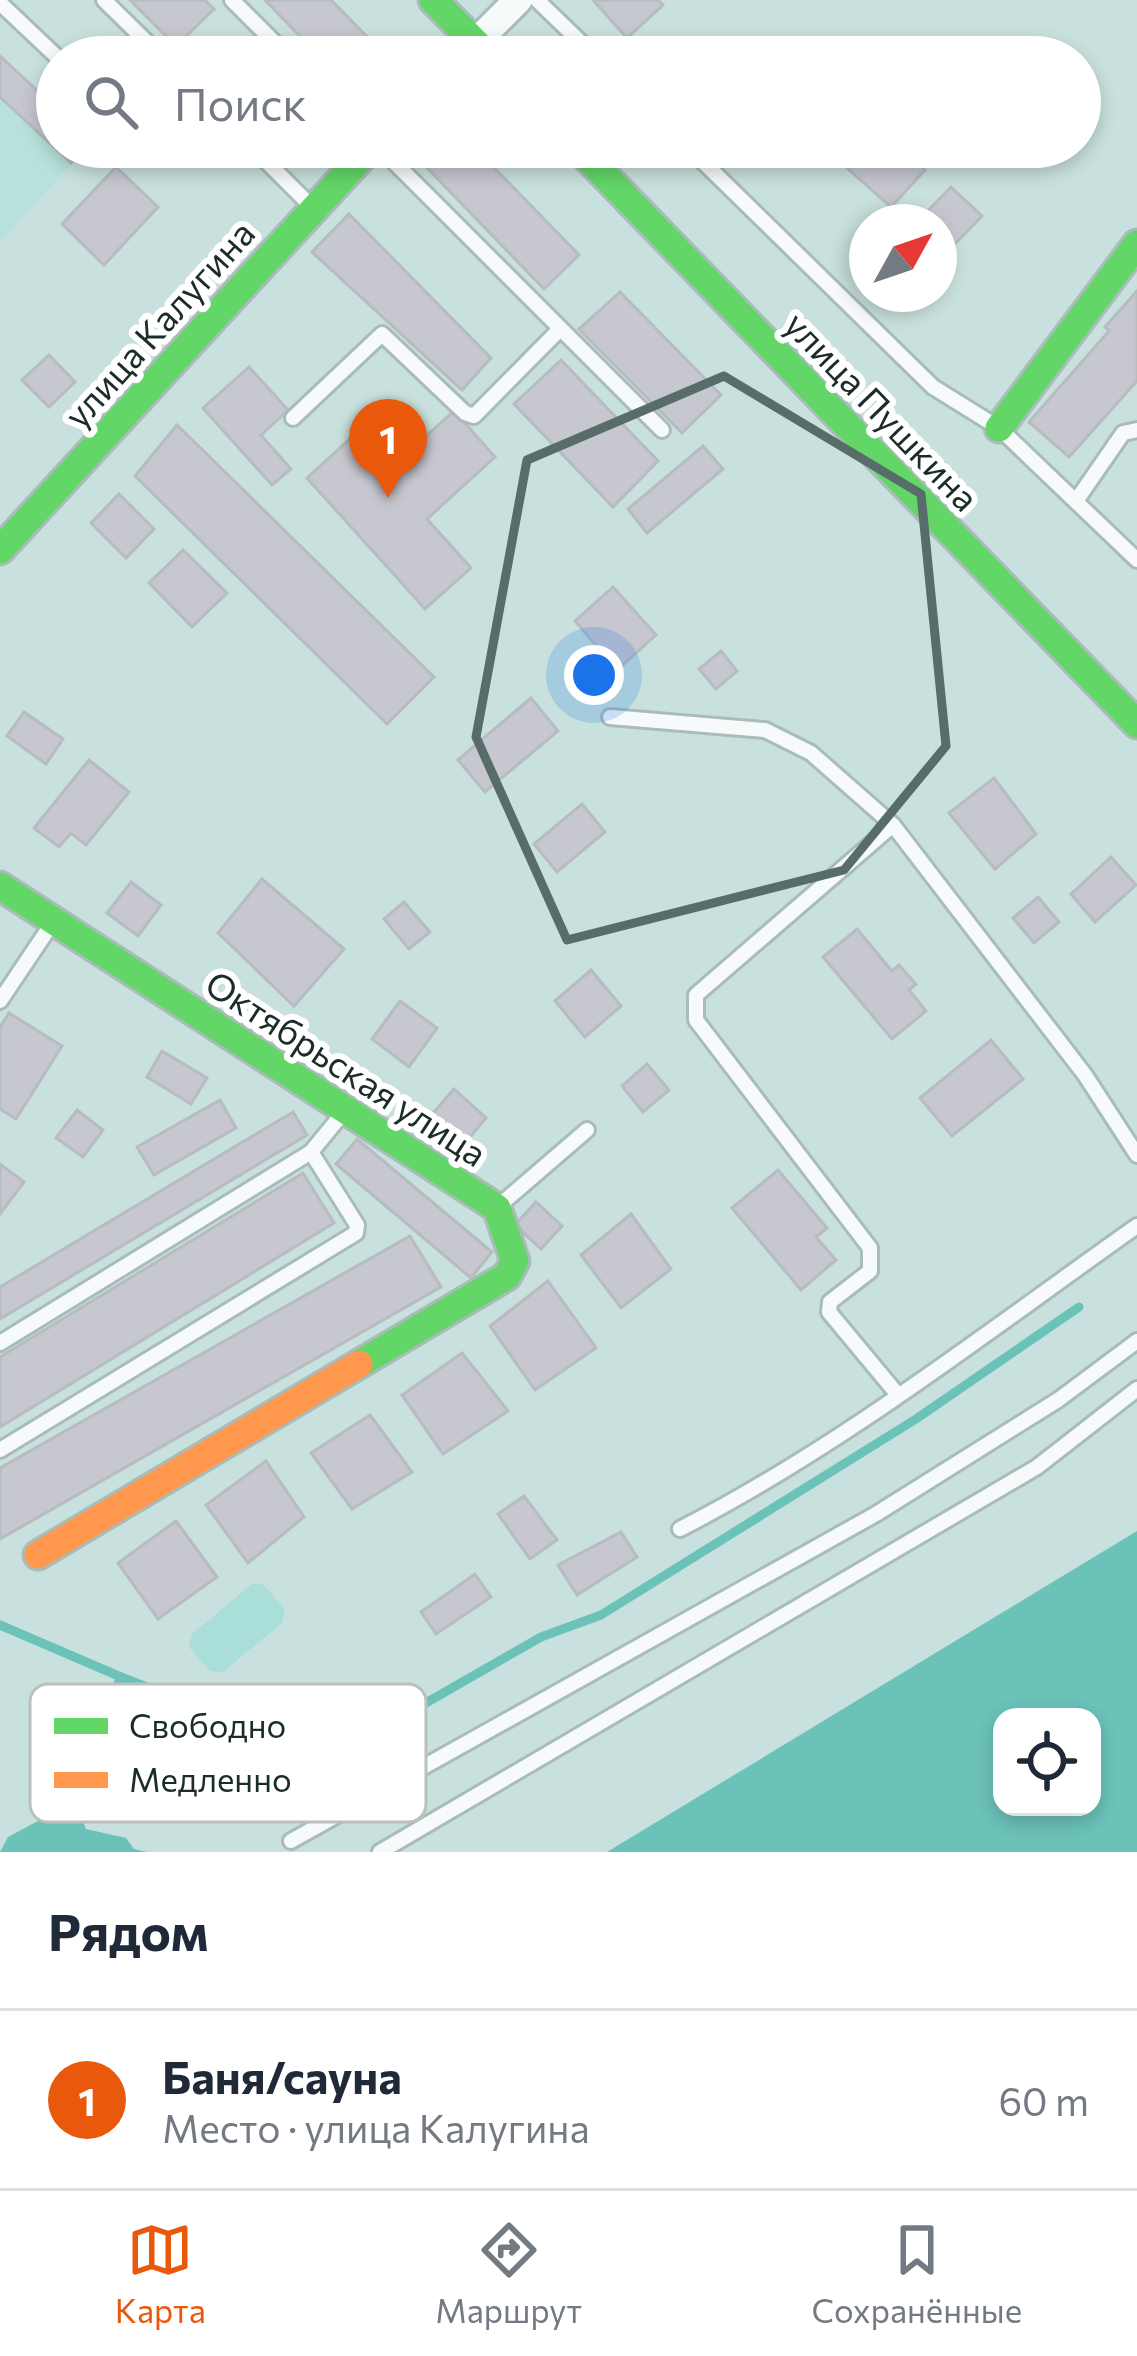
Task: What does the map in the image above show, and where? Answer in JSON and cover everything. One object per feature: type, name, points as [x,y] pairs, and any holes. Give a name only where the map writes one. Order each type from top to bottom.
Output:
[{"type":"street","points":[[433,0],[469,36]]},
{"type":"street","points":[[493,36],[518,0]]},
{"type":"street","name":"улица Калугина","points":[[0,550],[354,168]]},
{"type":"street","name":"улица Пушкина","points":[[598,168],[1137,724]]},
{"type":"street","points":[[999,428],[1137,244]]},
{"type":"street","name":"Октябрьская улица","points":[[0,886],[497,1208],[514,1261],[507,1276],[38,1555]]},
{"type":"lane","points":[[104,0],[141,36]]},
{"type":"lane","points":[[232,0],[268,36]]},
{"type":"lane","points":[[537,0],[574,36]]},
{"type":"lane","points":[[0,3],[36,38]]},
{"type":"lane","points":[[273,168],[313,208]]},
{"type":"lane","points":[[396,168],[662,430]]},
{"type":"lane","points":[[709,168],[933,387],[999,428],[1137,560]]},
{"type":"lane","points":[[293,418],[382,334],[465,413],[474,416],[559,330]]},
{"type":"lane","points":[[1076,501],[1123,433],[1137,430]]},
{"type":"lane","points":[[610,717],[765,730],[811,753],[892,825],[1085,1075],[1137,1155]]},
{"type":"lane","points":[[892,825],[789,919],[715,976],[696,995],[696,1021],[870,1248],[870,1271],[830,1302],[829,1312],[898,1395]]},
{"type":"lane","points":[[0,1001],[53,921]]},
{"type":"lane","points":[[0,1343],[311,1152],[346,1109]]},
{"type":"lane","points":[[497,1208],[587,1130]]},
{"type":"lane","points":[[0,1450],[356,1233],[357,1225],[311,1152]]},
{"type":"lane","points":[[680,1529],[742,1498],[898,1395],[1137,1226]]},
{"type":"lane","points":[[426,1766],[877,1514],[1058,1400],[1137,1341]]},
{"type":"lane","points":[[380,1852],[1036,1467],[1137,1389]]},
{"type":"lane","points":[[292,1841],[326,1822]]},
{"type":"highlighted area","points":[[724,376],[921,494],[946,746],[844,870],[567,940],[476,737],[527,460]]},
{"type":"shaded area","points":[[0,85],[36,124],[36,168],[68,168],[0,242]]},
{"type":"shaded area","points":[[1137,1531],[1137,1852],[607,1852]]},
{"type":"shaded area","points":[[252,1584],[263,1584],[285,1609],[282,1623],[223,1672],[210,1671],[189,1647],[192,1634]]},
{"type":"shaded area","points":[[36,1822],[83,1822],[86,1829],[126,1838],[134,1849],[147,1852],[0,1852],[8,1837]]},
{"type":"building","points":[[130,0],[205,0],[214,9],[186,36],[166,36]]},
{"type":"building","points":[[265,0],[331,0],[366,36],[300,36]]},
{"type":"building","points":[[593,0],[658,0],[663,5],[629,36]]},
{"type":"building","points":[[0,56],[36,89],[36,130],[0,97]]},
{"type":"building","points":[[115,168],[158,207],[104,265],[62,224]]},
{"type":"building","points":[[427,168],[494,168],[579,255],[544,289]]},
{"type":"building","points":[[848,169],[925,170],[894,204],[888,204]]},
{"type":"building","points":[[951,187],[982,216],[957,242],[957,204],[935,204]]},
{"type":"building","points":[[349,214],[491,358],[462,390],[312,252]]},
{"type":"building","points":[[1137,291],[1137,381],[1069,457],[1029,422],[1109,331],[1105,327]]},
{"type":"building","points":[[620,292],[721,395],[682,433],[579,329]]},
{"type":"building","points":[[49,355],[75,382],[49,407],[22,380]]},
{"type":"building","points":[[561,360],[658,461],[613,507],[514,404]]},
{"type":"building","points":[[249,367],[288,410],[261,435],[291,469],[272,485],[203,408]]},
{"type":"building","points":[[454,411],[495,457],[427,519],[471,568],[425,609],[307,478],[352,437],[385,474]]},
{"type":"building","points":[[177,425],[434,677],[387,724],[135,476]]},
{"type":"building","points":[[703,446],[723,469],[647,533],[628,509]]},
{"type":"building","points":[[119,494],[154,529],[126,558],[91,523]]},
{"type":"building","points":[[183,550],[227,593],[192,627],[149,583]]},
{"type":"building","points":[[613,587],[656,635],[617,670],[575,621]]},
{"type":"building","points":[[721,651],[737,671],[716,689],[699,669]]},
{"type":"building","points":[[531,698],[558,731],[485,792],[458,760]]},
{"type":"building","points":[[24,712],[63,739],[46,764],[7,736]]},
{"type":"building","points":[[89,760],[129,792],[86,845],[71,833],[59,847],[34,828]]},
{"type":"building","points":[[994,778],[1036,834],[995,869],[949,813]]},
{"type":"building","points":[[582,804],[605,832],[557,872],[534,844]]},
{"type":"building","points":[[1111,857],[1136,885],[1095,922],[1071,894]]},
{"type":"building","points":[[262,879],[344,949],[294,1006],[218,933]]},
{"type":"building","points":[[131,882],[161,905],[138,936],[107,913]]},
{"type":"building","points":[[1038,897],[1059,922],[1034,943],[1013,918]]},
{"type":"building","points":[[404,902],[430,932],[409,949],[384,919]]},
{"type":"building","points":[[857,929],[892,971],[899,965],[916,984],[909,990],[926,1011],[892,1039],[823,957]]},
{"type":"building","points":[[591,970],[621,1006],[585,1037],[555,1001]]},
{"type":"building","points":[[400,1001],[437,1028],[409,1067],[372,1039]]},
{"type":"building","points":[[9,1013],[62,1046],[16,1119],[0,1109],[0,1027]]},
{"type":"building","points":[[991,1040],[1023,1079],[952,1136],[920,1098]]},
{"type":"building","points":[[162,1051],[207,1078],[191,1104],[147,1077]]},
{"type":"building","points":[[647,1064],[669,1090],[643,1112],[622,1086]]},
{"type":"building","points":[[454,1089],[486,1118],[466,1142],[433,1113]]},
{"type":"building","points":[[220,1100],[236,1128],[154,1175],[137,1147]]},
{"type":"building","points":[[77,1110],[103,1130],[83,1157],[56,1138]]},
{"type":"building","points":[[293,1112],[307,1135],[0,1319],[0,1287]]},
{"type":"building","points":[[357,1139],[492,1252],[471,1278],[336,1164]]},
{"type":"building","points":[[0,1164],[24,1182],[0,1214]]},
{"type":"building","points":[[778,1170],[827,1228],[816,1237],[836,1260],[801,1290],[732,1208]]},
{"type":"building","points":[[303,1173],[334,1223],[0,1427],[0,1357]]},
{"type":"building","points":[[536,1202],[562,1226],[541,1249],[515,1225]]},
{"type":"building","points":[[631,1214],[671,1269],[621,1308],[581,1255]]},
{"type":"building","points":[[410,1236],[441,1287],[0,1539],[0,1468]]},
{"type":"building","points":[[548,1281],[596,1348],[535,1390],[490,1326]]},
{"type":"building","points":[[462,1353],[508,1411],[443,1454],[402,1395]]},
{"type":"building","points":[[370,1415],[412,1472],[352,1509],[311,1453]]},
{"type":"building","points":[[266,1461],[304,1517],[248,1563],[206,1505]]},
{"type":"building","points":[[524,1496],[557,1540],[530,1559],[498,1514]]},
{"type":"building","points":[[176,1521],[217,1577],[158,1619],[118,1563]]},
{"type":"building","points":[[621,1532],[637,1557],[577,1595],[558,1565]]},
{"type":"building","points":[[475,1574],[491,1597],[436,1634],[421,1612]]},
{"type":"waterway","points":[[426,1703],[541,1637],[601,1615],[916,1419],[1079,1307]]},
{"type":"waterway","points":[[0,1625],[121,1677],[118,1684]]},
{"type":"waterway","points":[[121,1677],[139,1684]]},
{"type":"traffic: fast","points":[[433,0],[469,36]]},
{"type":"traffic: fast","points":[[0,550],[352,168]]},
{"type":"traffic: fast","points":[[597,168],[1137,724]]},
{"type":"traffic: fast","points":[[999,428],[1137,244]]},
{"type":"traffic: fast","points":[[0,886],[497,1208],[515,1261],[507,1276],[359,1364]]},
{"type":"traffic: slow","points":[[38,1555],[359,1364]]},
{"type":"place","name":"Баня/сауна","points":[[388,498]]}]
